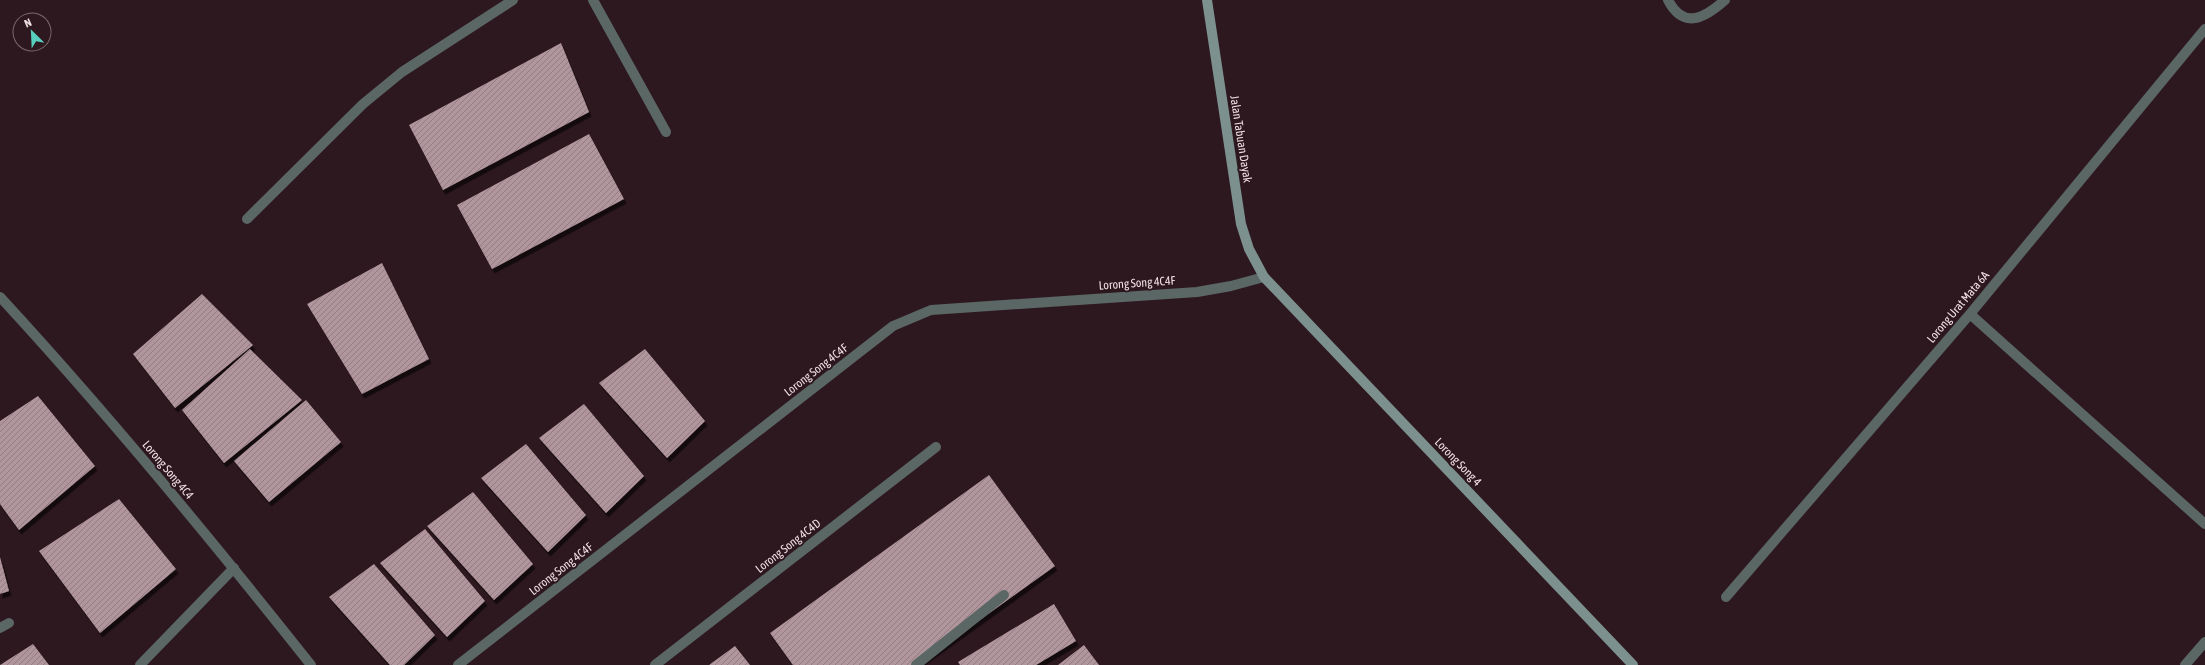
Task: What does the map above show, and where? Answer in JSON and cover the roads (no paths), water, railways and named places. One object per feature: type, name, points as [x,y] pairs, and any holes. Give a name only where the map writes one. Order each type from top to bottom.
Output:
[{"type":"street","points":[[247,219],[363,104],[408,68],[513,0]]},
{"type":"street","points":[[593,0],[666,132]]},
{"type":"street","name":"Jalan Tabuan Dayak","points":[[1207,0],[1241,224],[1249,249],[1264,277]]},
{"type":"street","points":[[1668,0],[1679,14],[1689,18],[1701,18],[1725,0]]},
{"type":"street","name":"Lorong Urat Mata 6A","points":[[1726,597],[1970,314],[2205,29]]},
{"type":"street","name":"Lorong Song 4C4F","points":[[458,665],[894,326],[931,310],[1197,292],[1231,286],[1264,277]]},
{"type":"street","name":"Lorong Song 4","points":[[1264,277],[1633,665]]},
{"type":"street","name":"Lorong Song 4C4","points":[[0,297],[52,353],[234,568],[311,665]]},
{"type":"street","points":[[1970,314],[2205,524]]},
{"type":"street","name":"Lorong Song 4C4D","points":[[655,665],[936,447]]},
{"type":"street","points":[[140,665],[234,568]]},
{"type":"street","points":[[916,665],[1004,595]]},
{"type":"street","points":[[2184,665],[2205,642]]}]
